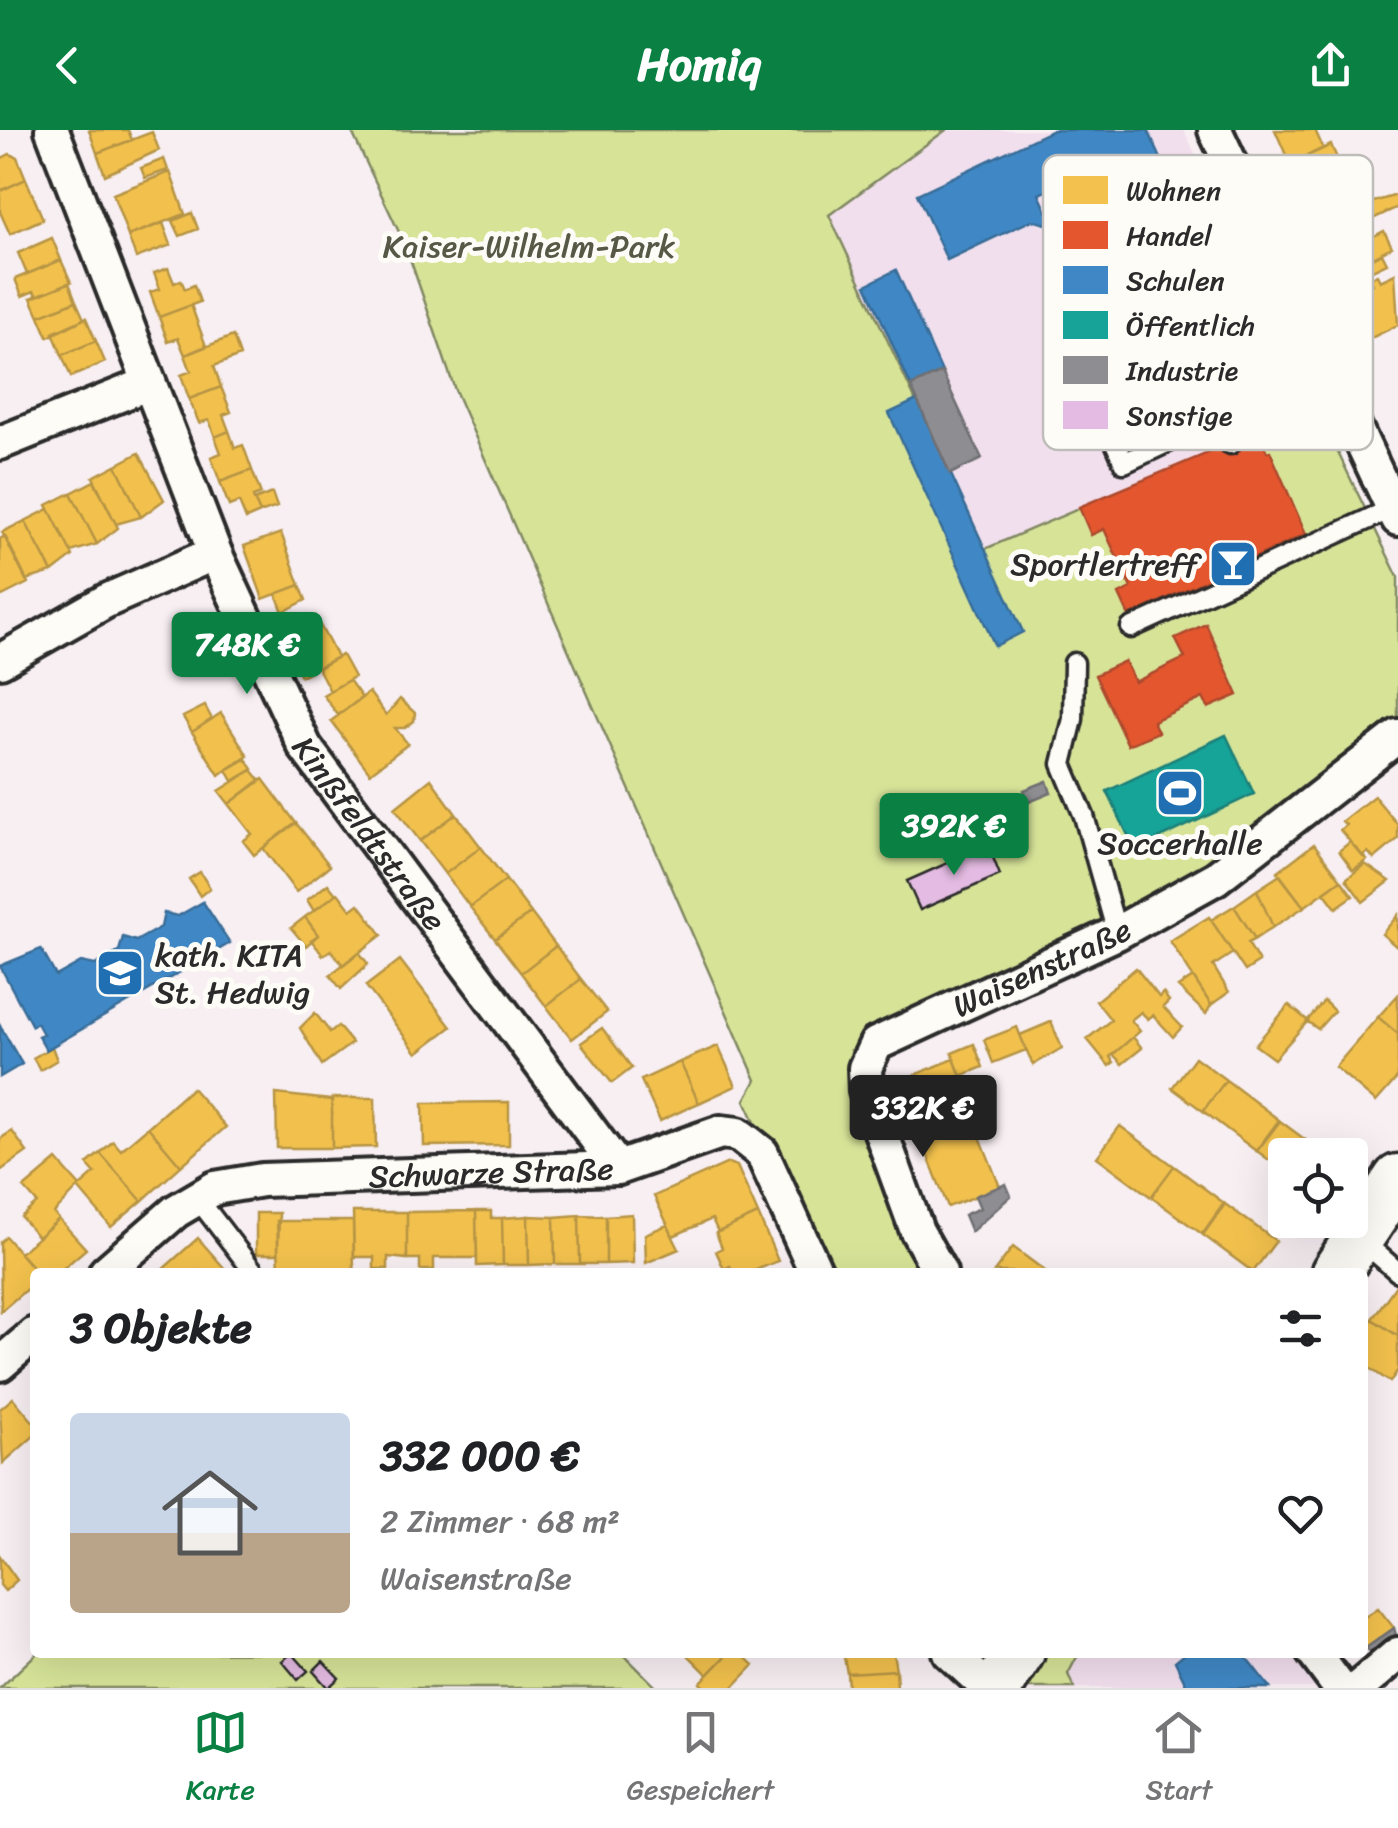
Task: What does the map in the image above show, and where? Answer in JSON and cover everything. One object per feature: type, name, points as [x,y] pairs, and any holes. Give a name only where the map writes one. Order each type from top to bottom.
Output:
[{"type":"main road","points":[[1348,1255],[1398,1180]]},
{"type":"main road","points":[[997,1688],[1016,1658]]},
{"type":"street","name":"Kinßfeldtstraße","points":[[52,130],[146,384],[215,553],[305,747],[618,1168]]},
{"type":"street","points":[[1215,130],[1227,155]]},
{"type":"street","points":[[0,442],[146,384]]},
{"type":"street","points":[[1365,450],[1396,514]]},
{"type":"street","points":[[0,661],[106,601],[215,553]]},
{"type":"street","name":"Waisenstraße","points":[[938,1268],[916,1232],[866,1092],[869,1052],[886,1036],[1117,934],[1216,878],[1398,736]]},
{"type":"street","name":"Schwarze Straße","points":[[111,1268],[176,1212],[215,1188],[262,1180],[618,1168],[721,1132],[738,1134],[762,1153],[814,1268]]},
{"type":"street","points":[[0,1364],[30,1338]]},
{"type":"street","points":[[1358,1688],[1398,1654]]},
{"type":"street","points":[[956,1658],[988,1688]]},
{"type":"street","points":[[1318,1658],[1340,1688]]},
{"type":"lane","points":[[1118,450],[1124,463],[1153,450]]},
{"type":"lane","points":[[1130,628],[1396,514]]},
{"type":"lane","points":[[1074,663],[1074,718],[1062,764],[1084,816],[1117,934]]},
{"type":"lane","points":[[198,1198],[251,1268]]},
{"type":"lane","points":[[1348,1255],[1398,1272]]},
{"type":"shaded area","points":[[946,130],[1184,130],[1196,155],[1043,155],[1043,450],[1216,450],[985,549],[829,215]]},
{"type":"shaded area","points":[[1076,1658],[1313,1658],[1336,1688],[1074,1688],[1068,1674]]},
{"type":"green space","name":"Kaiser-Wilhelm-Park","points":[[351,130],[946,130],[829,215],[985,549],[1216,450],[1337,450],[1398,577],[1398,733],[1213,876],[851,1050],[940,1268],[821,1268],[745,1100],[756,1080],[455,390],[406,247]]},
{"type":"green space","points":[[32,1658],[627,1658],[657,1688],[0,1688]]},
{"type":"green space","points":[[1019,1658],[1076,1658],[1068,1674],[1074,1688],[1000,1688]]},
{"type":"building: Wohnen","points":[[89,130],[128,130],[132,140],[97,153]]},
{"type":"building: Wohnen","points":[[1275,130],[1315,130],[1323,148],[1309,155],[1286,155]]},
{"type":"building: Wohnen","points":[[152,132],[159,150],[105,175],[97,153]]},
{"type":"building: Wohnen","points":[[1331,145],[1336,155],[1309,155]]},
{"type":"building: Wohnen","points":[[10,154],[17,157],[26,179],[0,191],[0,159]]},
{"type":"building: Wohnen","points":[[164,159],[168,170],[145,178],[141,168]]},
{"type":"building: Wohnen","points":[[170,172],[185,214],[128,236],[113,194]]},
{"type":"building: Wohnen","points":[[26,179],[43,219],[10,234],[0,212],[0,191]]},
{"type":"building: Wohnen","points":[[1397,195],[1398,207],[1373,219],[1373,202]]},
{"type":"building: Wohnen","points":[[192,213],[198,229],[180,236],[173,221]]},
{"type":"building: Wohnen","points":[[163,223],[171,245],[136,258],[128,236]]},
{"type":"building: Wohnen","points":[[1384,231],[1392,247],[1373,256],[1373,234]]},
{"type":"building: Wohnen","points":[[52,238],[61,260],[27,274],[18,253]]},
{"type":"building: Wohnen","points":[[1382,253],[1387,263],[1373,270],[1373,258]]},
{"type":"building: Wohnen","points":[[61,260],[71,282],[37,296],[34,291],[22,296],[15,279]]},
{"type":"building: Wohnen","points":[[168,268],[174,283],[181,280],[185,289],[194,285],[200,302],[159,317],[150,292],[160,289],[154,273]]},
{"type":"building: Wohnen","points":[[1395,274],[1398,325],[1373,337],[1373,277],[1377,275],[1380,281]]},
{"type":"building: Wohnen","points":[[69,283],[76,301],[39,316],[31,298]]},
{"type":"building: Wohnen","points":[[76,301],[84,319],[48,337],[39,316]]},
{"type":"building: Wohnen","points":[[191,305],[206,346],[185,355],[178,338],[168,342],[159,317]]},
{"type":"building: Wohnen","points":[[86,318],[96,341],[62,355],[53,333]]},
{"type":"building: Wohnen","points":[[233,336],[240,356],[214,366],[221,387],[189,399],[181,375],[191,371],[185,355]]},
{"type":"building: Wohnen","points":[[96,341],[105,362],[71,377],[62,355]]},
{"type":"building: Wohnen","points":[[221,387],[231,412],[223,415],[229,431],[215,437],[209,420],[199,423],[189,399]]},
{"type":"building: Wohnen","points":[[229,431],[235,448],[243,445],[252,470],[220,482],[211,457],[221,453],[215,437]]},
{"type":"building: Wohnen","points":[[139,453],[164,500],[141,517],[116,465]]},
{"type":"building: Wohnen","points":[[116,465],[141,517],[116,524],[93,477]]},
{"type":"building: Wohnen","points":[[252,470],[261,494],[253,497],[260,513],[246,519],[239,502],[229,506],[220,482]]},
{"type":"building: Wohnen","points":[[94,481],[118,528],[97,544],[71,493]]},
{"type":"building: Wohnen","points":[[71,493],[97,544],[71,552],[47,505]]},
{"type":"building: Wohnen","points":[[272,493],[277,507],[260,513],[254,500]]},
{"type":"building: Wohnen","points":[[49,509],[73,556],[52,572],[25,521]]},
{"type":"building: Wohnen","points":[[25,521],[52,572],[26,580],[2,532]]},
{"type":"building: Wohnen","points":[[281,533],[300,585],[263,599],[244,546]]},
{"type":"building: Wohnen","points":[[5,536],[28,583],[0,597],[0,539]]},
{"type":"building: Wohnen","points":[[300,585],[306,600],[283,612],[276,594]]},
{"type":"building: Wohnen","points":[[315,616],[337,657],[301,676],[279,633]]},
{"type":"building: Wohnen","points":[[342,655],[354,677],[330,691],[318,668]]},
{"type":"building: Wohnen","points":[[349,680],[362,698],[338,715],[323,695]]},
{"type":"building: Wohnen","points":[[369,692],[386,715],[400,699],[415,713],[414,721],[405,728],[395,728],[408,744],[370,773],[331,721]]},
{"type":"building: Wohnen","points":[[205,706],[212,719],[192,732],[183,717]]},
{"type":"building: Wohnen","points":[[221,713],[248,756],[219,775],[192,732]]},
{"type":"building: Wohnen","points":[[246,759],[253,769],[233,781],[227,770]]},
{"type":"building: Wohnen","points":[[252,770],[260,780],[229,804],[219,791]]},
{"type":"building: Wohnen","points":[[263,779],[296,823],[254,855],[243,841],[252,834],[229,804]]},
{"type":"building: Wohnen","points":[[431,779],[456,814],[420,841],[395,808]]},
{"type":"building: Wohnen","points":[[1374,796],[1398,825],[1398,839],[1374,859],[1368,852],[1363,857],[1340,830],[1346,825],[1342,821]]},
{"type":"building: Wohnen","points":[[456,814],[481,847],[445,874],[420,841]]},
{"type":"building: Wohnen","points":[[296,823],[330,866],[296,892],[263,848]]},
{"type":"building: Wohnen","points":[[1350,842],[1367,860],[1353,870],[1339,851]]},
{"type":"building: Wohnen","points":[[1314,844],[1341,880],[1304,907],[1277,872]]},
{"type":"building: Wohnen","points":[[481,847],[506,880],[470,907],[445,874]]},
{"type":"building: Wohnen","points":[[1365,864],[1390,881],[1363,902],[1346,879]]},
{"type":"building: Wohnen","points":[[200,872],[210,888],[200,896],[189,879]]},
{"type":"building: Wohnen","points":[[1280,875],[1304,907],[1273,927],[1257,890]]},
{"type":"building: Wohnen","points":[[506,880],[531,913],[495,939],[470,907]]},
{"type":"building: Wohnen","points":[[1341,880],[1353,896],[1336,908],[1324,892]]},
{"type":"building: Wohnen","points":[[328,884],[336,894],[314,911],[307,900]]},
{"type":"building: Wohnen","points":[[1257,890],[1273,927],[1255,939],[1234,906]]},
{"type":"building: Wohnen","points":[[338,893],[351,910],[359,904],[382,935],[343,965],[331,950],[323,955],[311,940],[318,935],[305,917]]},
{"type":"building: Wohnen","points":[[1234,906],[1255,939],[1248,943],[1259,962],[1245,971],[1211,920]]},
{"type":"building: Wohnen","points":[[531,913],[556,946],[521,973],[495,939]]},
{"type":"building: Wohnen","points":[[1398,915],[1398,948],[1382,934]]},
{"type":"building: Wohnen","points":[[305,917],[318,935],[306,946],[291,928]]},
{"type":"building: Wohnen","points":[[1209,917],[1233,953],[1213,966],[1229,992],[1211,1005],[1170,941]]},
{"type":"building: Wohnen","points":[[556,946],[581,979],[546,1006],[521,973]]},
{"type":"building: Wohnen","points":[[359,952],[368,964],[341,989],[330,975]]},
{"type":"building: Wohnen","points":[[400,960],[451,1027],[417,1053],[366,986]]},
{"type":"building: Wohnen","points":[[1136,968],[1159,997],[1163,993],[1169,1001],[1163,1007],[1182,1027],[1173,1037],[1153,1015],[1148,1019],[1141,1012],[1131,1020],[1140,1031],[1110,1057],[1114,1062],[1109,1066],[1087,1039],[1111,1020],[1096,1001]]},
{"type":"building: Wohnen","points":[[1193,977],[1211,1005],[1206,1014],[1178,987]]},
{"type":"building: Wohnen","points":[[581,979],[607,1012],[572,1039],[546,1006]]},
{"type":"building: Wohnen","points":[[1398,995],[1398,1034],[1378,1017]]},
{"type":"building: Wohnen","points":[[1324,1001],[1334,1011],[1318,1029],[1307,1021]]},
{"type":"building: Wohnen","points":[[1289,1005],[1308,1021],[1274,1059],[1255,1045]]},
{"type":"building: Wohnen","points":[[315,1013],[330,1032],[338,1026],[352,1043],[322,1065],[300,1028]]},
{"type":"building: Wohnen","points":[[1378,1017],[1398,1034],[1398,1077],[1376,1102],[1335,1067]]},
{"type":"building: Wohnen","points":[[1051,1022],[1062,1048],[1033,1065],[1020,1035]]},
{"type":"building: Wohnen","points":[[1017,1027],[1026,1050],[993,1063],[984,1040]]},
{"type":"building: Wohnen","points":[[602,1028],[632,1068],[612,1083],[581,1043]]},
{"type":"building: Wohnen","points":[[1133,1037],[1142,1048],[1122,1064],[1113,1054]]},
{"type":"building: Wohnen","points":[[974,1044],[983,1067],[961,1076],[952,1053]]},
{"type":"building: Wohnen","points":[[718,1046],[736,1086],[699,1103],[680,1062]]},
{"type":"building: Wohnen","points":[[52,1047],[57,1060],[40,1070],[33,1058]]},
{"type":"building: Wohnen","points":[[1195,1057],[1226,1080],[1203,1111],[1172,1088]]},
{"type":"building: Wohnen","points":[[954,1059],[979,1122],[927,1142],[902,1080]]},
{"type":"building: Wohnen","points":[[680,1062],[699,1103],[660,1121],[641,1080]]},
{"type":"building: Wohnen","points":[[1226,1080],[1279,1120],[1256,1151],[1203,1111]]},
{"type":"building: Wohnen","points":[[192,1088],[226,1127],[181,1166],[148,1127]]},
{"type":"building: Wohnen","points":[[276,1094],[332,1100],[332,1148],[277,1148]]},
{"type":"building: Wohnen","points":[[332,1098],[375,1098],[376,1147],[332,1148]]},
{"type":"building: Wohnen","points":[[509,1102],[509,1145],[424,1146],[423,1103]]},
{"type":"building: Wohnen","points":[[1280,1121],[1303,1138],[1268,1138],[1268,1159],[1257,1151]]},
{"type":"building: Wohnen","points":[[975,1124],[1000,1187],[948,1207],[923,1144]]},
{"type":"building: Wohnen","points":[[1120,1126],[1174,1166],[1151,1197],[1097,1157]]},
{"type":"building: Wohnen","points":[[148,1127],[181,1166],[142,1201],[100,1153],[113,1141],[121,1150]]},
{"type":"building: Wohnen","points":[[12,1131],[27,1152],[0,1171],[0,1139]]},
{"type":"building: Wohnen","points":[[100,1153],[142,1201],[111,1227],[78,1188],[95,1173],[87,1164]]},
{"type":"building: Wohnen","points":[[57,1160],[80,1186],[54,1213],[59,1219],[38,1237],[21,1217],[37,1203],[24,1188]]},
{"type":"building: Wohnen","points":[[728,1163],[737,1166],[758,1214],[718,1232],[712,1219],[673,1236],[654,1196]]},
{"type":"building: Wohnen","points":[[1174,1166],[1224,1203],[1202,1234],[1151,1197]]},
{"type":"building: Wohnen","points":[[1225,1204],[1276,1241],[1256,1268],[1248,1268],[1203,1235]]},
{"type":"building: Wohnen","points":[[476,1211],[491,1211],[491,1218],[502,1218],[503,1265],[477,1266]]},
{"type":"building: Wohnen","points":[[476,1211],[477,1258],[434,1258],[434,1268],[420,1268],[420,1259],[407,1259],[407,1212]]},
{"type":"building: Wohnen","points":[[353,1212],[407,1212],[407,1259],[388,1257],[388,1268],[374,1268],[374,1257],[354,1257]]},
{"type":"building: Wohnen","points":[[256,1213],[279,1213],[278,1254],[256,1254]]},
{"type":"building: Wohnen","points":[[632,1214],[633,1263],[606,1264],[606,1216]]},
{"type":"building: Wohnen","points":[[758,1214],[778,1261],[761,1268],[724,1268],[716,1251],[722,1248],[716,1233]]},
{"type":"building: Wohnen","points":[[579,1215],[580,1264],[555,1264],[554,1217]]},
{"type":"building: Wohnen","points":[[579,1215],[606,1216],[606,1264],[580,1264]]},
{"type":"building: Wohnen","points":[[528,1216],[554,1217],[555,1264],[529,1265]]},
{"type":"building: Wohnen","points":[[528,1216],[529,1265],[503,1265],[502,1218]]},
{"type":"building: Wohnen","points":[[59,1219],[86,1249],[64,1268],[33,1268],[20,1253]]},
{"type":"building: Wohnen","points":[[277,1221],[353,1221],[354,1268],[279,1268]]},
{"type":"building: Wohnen","points":[[667,1225],[679,1249],[646,1263],[645,1234]]},
{"type":"building: Wohnen","points":[[6,1237],[33,1268],[30,1286],[1,1311],[0,1242]]},
{"type":"building: Wohnen","points":[[198,1238],[224,1268],[164,1268]]},
{"type":"building: Wohnen","points":[[1013,1247],[1041,1268],[997,1268]]},
{"type":"building: Wohnen","points":[[1398,1285],[1398,1336],[1372,1319]]},
{"type":"building: Wohnen","points":[[1372,1319],[1398,1336],[1398,1370],[1390,1382],[1368,1367],[1368,1325]]},
{"type":"building: Wohnen","points":[[13,1398],[30,1418],[30,1439],[3,1463],[0,1409]]},
{"type":"building: Wohnen","points":[[0,1556],[17,1580],[5,1591],[0,1585]]},
{"type":"building: Wohnen","points":[[1378,1608],[1394,1628],[1368,1647],[1368,1615]]},
{"type":"building: Wohnen","points":[[691,1658],[724,1658],[708,1675]]},
{"type":"building: Wohnen","points":[[724,1658],[747,1658],[754,1665],[732,1688],[705,1688],[700,1683]]},
{"type":"building: Wohnen","points":[[844,1658],[894,1658],[896,1670],[847,1673]]},
{"type":"building: Wohnen","points":[[896,1670],[897,1688],[848,1688],[847,1673]]},
{"type":"building: Handel","points":[[1215,450],[1266,450],[1270,451],[1306,534],[1129,616],[1119,594],[1131,588],[1104,529],[1091,535],[1079,507]]},
{"type":"building: Handel","points":[[1206,624],[1238,695],[1208,708],[1203,698],[1153,721],[1158,732],[1128,745],[1095,675],[1125,661],[1135,682],[1185,658],[1175,638]]},
{"type":"building: Schulen","points":[[1053,130],[1148,130],[1159,155],[1043,155],[1043,192],[1039,194],[1043,223],[1032,220],[947,260],[917,194]]},
{"type":"building: Schulen","points":[[896,270],[942,372],[911,386],[866,285]]},
{"type":"building: Schulen","points":[[917,400],[1023,632],[995,646],[889,413]]},
{"type":"building: Schulen","name":"kath. KITA St. Hedwig","points":[[203,902],[230,943],[46,1050],[38,1036],[43,1034],[37,1023],[32,1026],[0,966],[41,949],[56,976],[81,962],[95,965],[119,951],[123,937],[136,941],[161,927],[164,913],[178,916]]},
{"type":"building: Schulen","points":[[0,1026],[22,1064],[0,1077]]},
{"type":"building: Schulen","points":[[1247,1658],[1270,1688],[1188,1688],[1175,1661]]},
{"type":"building: Öffentlich","name":"Soccerhalle","points":[[1226,735],[1254,794],[1135,850],[1107,791]]},
{"type":"building: Industrie","points":[[942,372],[982,459],[950,474],[911,386]]},
{"type":"building: Industrie","points":[[1047,781],[1051,793],[1029,802],[1024,790]]},
{"type":"building: Industrie","points":[[1006,1184],[1011,1196],[971,1232],[964,1215],[980,1208],[975,1196]]},
{"type":"building: Industrie","points":[[1394,1628],[1398,1641],[1374,1659],[1368,1647]]},
{"type":"building: Sonstige","points":[[988,845],[1000,875],[920,910],[907,881]]},
{"type":"building: Sonstige","points":[[296,1658],[308,1671],[298,1680],[282,1661]]},
{"type":"building: Sonstige","points":[[323,1661],[339,1678],[328,1688],[313,1671]]},
{"type":"place","name":"Sportlertreff","points":[[1233,564]]},
{"type":"place","name":"Soccerhalle","points":[[1180,793]]},
{"type":"place","name":"kath. KITA St. Hedwig","points":[[120,973]]}]
